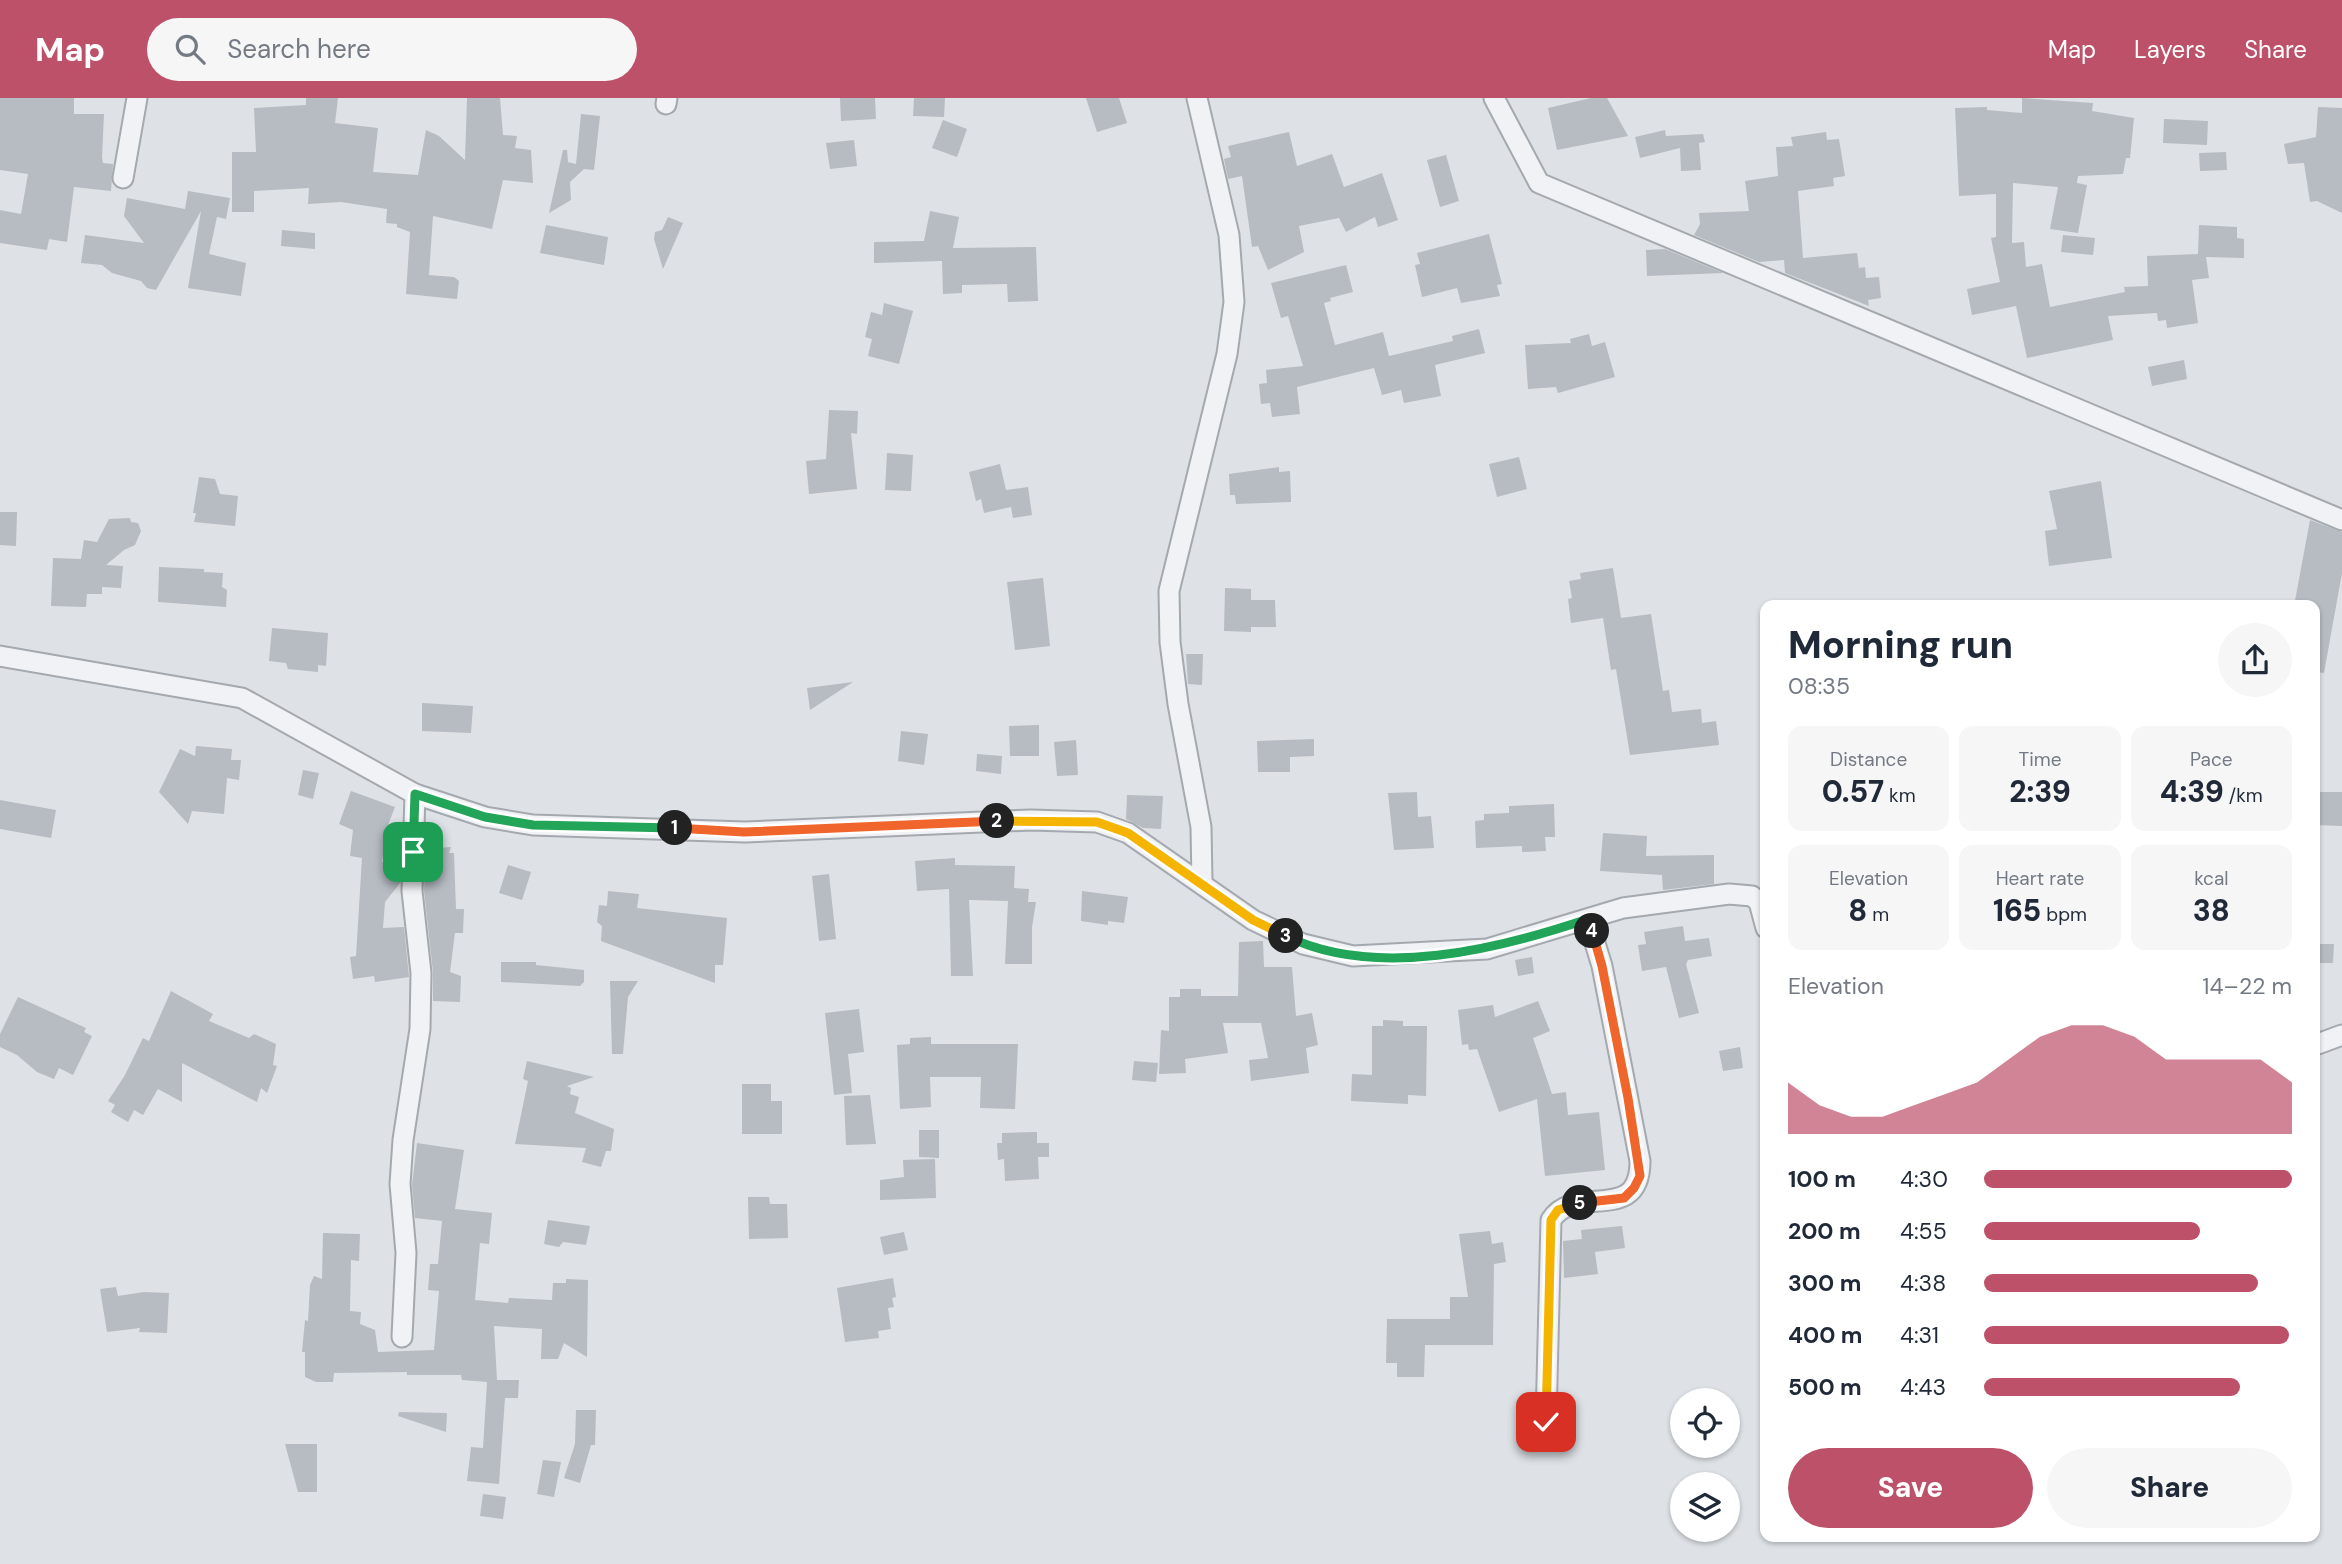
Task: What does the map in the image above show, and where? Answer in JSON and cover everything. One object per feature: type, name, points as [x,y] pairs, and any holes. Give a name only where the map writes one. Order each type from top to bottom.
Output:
[{"type":"street","points":[[123,178],[137,98]]},
{"type":"street","points":[[1197,98],[1229,235],[1234,302],[1227,354],[1169,591],[1170,642],[1178,704],[1201,827],[1202,882]]},
{"type":"street","points":[[1494,98],[1539,183],[2342,520]]},
{"type":"street","points":[[0,656],[242,698],[415,794],[485,817],[533,825],[744,832],[1031,820],[1097,822],[1128,833],[1253,920],[1290,938],[1353,956],[1487,949],[1623,908],[1729,894],[1752,896],[1760,906]]},
{"type":"street","points":[[402,1337],[406,1253],[400,1184],[403,1140],[420,1028],[421,973],[412,891],[415,794]]},
{"type":"street","points":[[1546,1422],[1551,1220],[1558,1210],[1573,1203],[1624,1198],[1634,1188],[1640,1176],[1640,1161],[1602,966],[1588,919]]},
{"type":"street","points":[[2320,1043],[2342,1035]]},
{"type":"building","points":[[0,98],[74,98],[74,114],[104,114],[102,157],[103,163],[113,164],[111,191],[74,187],[67,242],[49,239],[47,250],[0,243],[0,210],[21,214],[28,174],[0,170]]},
{"type":"building","points":[[306,98],[338,98],[335,123],[378,128],[373,172],[418,175],[426,130],[439,136],[465,160],[467,98],[500,98],[503,135],[517,136],[515,148],[531,150],[533,183],[503,180],[492,229],[433,216],[429,275],[454,277],[459,281],[457,299],[406,294],[410,232],[397,227],[397,224],[386,223],[387,209],[341,202],[308,204],[309,188],[254,191],[254,212],[232,212],[232,152],[256,152],[254,108],[306,105]]},
{"type":"building","points":[[840,98],[875,98],[876,119],[841,121]]},
{"type":"building","points":[[914,98],[945,98],[944,117],[913,116]]},
{"type":"building","points":[[1086,98],[1119,98],[1127,123],[1097,132]]},
{"type":"building","points":[[1591,98],[1607,98],[1628,136],[1557,150],[1548,108]]},
{"type":"building","points":[[2022,98],[2093,103],[2092,111],[2134,118],[2130,158],[2126,158],[2123,174],[2078,176],[2077,183],[2087,185],[2078,233],[2050,229],[2058,187],[2013,183],[2012,243],[2024,242],[2026,267],[2042,264],[2050,307],[2125,292],[2124,287],[2148,286],[2147,256],[2198,254],[2199,225],[2237,227],[2237,238],[2244,239],[2244,258],[2206,257],[2209,278],[2192,280],[2198,323],[2167,328],[2166,320],[2158,321],[2157,313],[2108,316],[2113,340],[2027,358],[2016,306],[1972,315],[1967,289],[2000,282],[1991,238],[1996,237],[1996,194],[1959,196],[1955,108],[1987,107],[1987,110],[2022,113]]},
{"type":"building","points":[[2318,107],[2342,108],[2342,213],[2317,201],[2310,202],[2304,163],[2288,164],[2284,144],[2316,137]]},
{"type":"building","points":[[581,114],[600,116],[594,170],[584,169],[570,182],[571,200],[549,213],[563,150],[567,150],[568,162],[576,164]]},
{"type":"building","points":[[2164,119],[2208,121],[2207,145],[2163,143]]},
{"type":"building","points":[[943,120],[967,129],[957,157],[932,148]]},
{"type":"building","points":[[1665,130],[1666,136],[1703,134],[1705,142],[1699,143],[1701,170],[1681,171],[1680,148],[1640,158],[1635,137]]},
{"type":"building","points":[[1289,132],[1297,166],[1332,154],[1344,187],[1382,173],[1398,220],[1378,227],[1375,217],[1346,232],[1339,218],[1299,226],[1304,252],[1268,270],[1258,246],[1252,247],[1242,176],[1228,179],[1224,159],[1231,157],[1228,146]]},
{"type":"building","points":[[1826,132],[1827,140],[1839,139],[1845,176],[1833,178],[1834,186],[1798,191],[1803,258],[1857,253],[1859,268],[1865,267],[1866,278],[1879,277],[1881,298],[1868,300],[1869,306],[1785,273],[1784,260],[1759,262],[1694,235],[1700,224],[1699,213],[1749,211],[1745,181],[1778,176],[1776,147],[1793,146],[1791,137]]},
{"type":"building","points":[[854,140],[857,166],[830,169],[826,143]]},
{"type":"building","points":[[2226,152],[2227,170],[2200,171],[2199,153]]},
{"type":"building","points":[[1446,155],[1459,201],[1440,207],[1427,160]]},
{"type":"building","points":[[188,191],[230,198],[226,219],[217,217],[209,254],[246,263],[241,296],[188,288],[201,211],[156,290],[147,288],[141,281],[112,273],[102,265],[81,263],[85,235],[144,243],[124,216],[127,198],[185,209]]},
{"type":"building","points":[[930,211],[959,217],[953,248],[1036,247],[1038,301],[1008,302],[1007,284],[962,285],[962,293],[943,294],[942,261],[874,263],[874,242],[924,241]]},
{"type":"building","points":[[668,217],[683,223],[663,269],[654,239],[655,232],[662,230]]},
{"type":"building","points":[[546,225],[608,237],[604,265],[540,253]]},
{"type":"building","points":[[282,230],[315,233],[315,249],[281,246]]},
{"type":"building","points":[[1489,234],[1502,284],[1497,285],[1500,296],[1461,303],[1457,288],[1422,297],[1415,265],[1420,264],[1417,253]]},
{"type":"building","points":[[2063,235],[2095,238],[2093,255],[2061,252]]},
{"type":"building","points":[[1665,249],[1723,273],[1647,276],[1646,250]]},
{"type":"building","points":[[1346,265],[1353,292],[1330,298],[1331,301],[1324,303],[1335,345],[1383,332],[1389,356],[1453,341],[1452,336],[1479,329],[1485,353],[1435,365],[1441,396],[1404,403],[1401,390],[1382,395],[1374,368],[1297,387],[1300,414],[1272,417],[1270,403],[1261,404],[1259,384],[1267,383],[1266,370],[1303,366],[1288,316],[1281,318],[1271,283]]},
{"type":"building","points":[[884,303],[913,311],[899,364],[868,356],[872,339],[865,337],[871,312],[882,315]]},
{"type":"building","points":[[1589,334],[1592,346],[1605,342],[1615,377],[1558,393],[1556,387],[1528,389],[1525,345],[1571,343],[1570,339]]},
{"type":"building","points":[[2184,360],[2187,379],[2152,386],[2148,367]]},
{"type":"building","points":[[829,410],[858,411],[857,434],[851,433],[857,489],[809,494],[806,461],[826,459]]},
{"type":"building","points":[[887,453],[913,455],[911,491],[885,490]]},
{"type":"building","points":[[1519,457],[1527,489],[1497,497],[1489,464]]},
{"type":"building","points":[[1000,464],[1006,490],[1028,487],[1032,515],[1013,518],[1011,507],[984,513],[981,499],[976,501],[969,472]]},
{"type":"building","points":[[1279,467],[1279,472],[1290,471],[1291,502],[1236,504],[1235,495],[1230,495],[1229,474]]},
{"type":"building","points":[[199,477],[215,479],[220,494],[238,496],[235,526],[194,522]]},
{"type":"building","points":[[2101,481],[2112,558],[2049,566],[2045,531],[2057,529],[2049,491]]},
{"type":"building","points":[[0,512],[17,512],[16,546],[0,545]]},
{"type":"building","points":[[130,518],[131,522],[138,523],[141,531],[135,545],[124,550],[106,565],[123,566],[121,588],[102,587],[102,594],[87,594],[86,607],[51,606],[53,558],[81,559],[84,540],[97,542],[109,519]]},
{"type":"building","points":[[2310,520],[2342,532],[2342,573],[2324,673],[2320,673],[2320,600],[2295,600]]},
{"type":"building","points":[[159,567],[204,569],[204,572],[223,573],[222,587],[227,590],[226,607],[158,602]]},
{"type":"building","points":[[1613,568],[1621,618],[1651,614],[1663,691],[1669,690],[1672,712],[1701,709],[1702,723],[1716,721],[1719,745],[1630,755],[1616,669],[1611,670],[1603,618],[1571,623],[1568,599],[1572,598],[1569,581],[1581,579],[1580,573]]},
{"type":"building","points":[[1043,578],[1050,646],[1015,650],[1007,582]]},
{"type":"building","points":[[1225,588],[1251,589],[1251,600],[1275,600],[1276,627],[1251,627],[1251,632],[1224,631]]},
{"type":"building","points":[[272,628],[328,633],[326,666],[318,665],[318,672],[288,669],[286,663],[269,661]]},
{"type":"building","points":[[1186,654],[1203,654],[1202,685],[1188,684]]},
{"type":"building","points":[[853,682],[810,710],[807,688]]},
{"type":"building","points":[[422,703],[473,706],[471,733],[422,731]]},
{"type":"building","points":[[1039,725],[1039,756],[1010,756],[1009,726]]},
{"type":"building","points":[[901,731],[928,734],[924,765],[898,761]]},
{"type":"building","points":[[1314,739],[1314,756],[1290,757],[1290,772],[1258,772],[1257,741]]},
{"type":"building","points":[[1076,740],[1078,775],[1057,776],[1054,742]]},
{"type":"building","points":[[196,746],[232,749],[231,760],[241,760],[239,780],[227,778],[224,814],[192,811],[188,824],[159,792],[180,749],[195,756]]},
{"type":"building","points":[[977,754],[1002,756],[1001,774],[976,771]]},
{"type":"building","points":[[303,770],[319,773],[313,799],[298,795]]},
{"type":"building","points":[[351,791],[395,807],[386,830],[382,862],[401,863],[400,883],[385,902],[383,928],[404,927],[409,977],[375,982],[374,976],[353,979],[350,957],[356,956],[362,858],[350,856],[353,830],[339,824]]},
{"type":"building","points":[[1417,792],[1418,817],[1431,816],[1434,848],[1394,850],[1388,793]]},
{"type":"building","points":[[2320,792],[2342,792],[2342,826],[2320,825]]},
{"type":"building","points":[[1127,795],[1163,796],[1161,829],[1143,828],[1126,819]]},
{"type":"building","points":[[0,800],[56,810],[51,838],[0,829]]},
{"type":"building","points":[[1554,804],[1555,837],[1545,837],[1546,851],[1522,852],[1522,846],[1476,848],[1475,821],[1484,820],[1484,814],[1509,813],[1509,806]]},
{"type":"building","points":[[1603,833],[1647,836],[1646,856],[1714,855],[1714,884],[1663,890],[1662,875],[1600,871]]},
{"type":"building","points":[[451,847],[449,853],[454,853],[456,909],[464,909],[463,933],[455,933],[450,972],[461,976],[460,1002],[433,1001],[433,972],[424,891],[426,849]]},
{"type":"building","points":[[955,858],[955,865],[1015,866],[1014,888],[1029,889],[1028,902],[1036,902],[1032,927],[1032,964],[1005,964],[1008,901],[969,900],[973,976],[951,976],[949,889],[917,891],[915,861]]},
{"type":"building","points":[[508,865],[531,872],[522,900],[499,893]]},
{"type":"building","points":[[829,874],[836,939],[819,941],[812,876]]},
{"type":"building","points":[[608,891],[639,894],[637,908],[727,918],[723,965],[715,965],[715,983],[601,941],[602,926],[597,922],[599,905],[607,906]]},
{"type":"building","points":[[1082,891],[1128,897],[1124,923],[1108,921],[1108,925],[1081,921]]},
{"type":"building","points":[[1683,926],[1685,941],[1709,938],[1712,956],[1688,960],[1686,964],[1699,1013],[1679,1018],[1666,967],[1642,971],[1638,945],[1646,944],[1644,932]]},
{"type":"building","points":[[1263,941],[1264,967],[1292,967],[1296,1016],[1312,1013],[1318,1045],[1306,1048],[1309,1073],[1251,1081],[1249,1060],[1268,1058],[1261,1023],[1223,1023],[1228,1053],[1185,1059],[1186,1073],[1159,1074],[1161,1030],[1169,1031],[1169,997],[1180,997],[1180,989],[1201,989],[1201,996],[1238,996],[1239,942]]},
{"type":"building","points":[[2320,944],[2334,944],[2333,963],[2320,963]]},
{"type":"building","points":[[1532,957],[1534,973],[1518,976],[1515,960]]},
{"type":"building","points":[[501,962],[536,962],[536,965],[584,970],[584,982],[580,986],[501,982]]},
{"type":"building","points":[[610,981],[638,981],[628,997],[623,1054],[612,1054]]},
{"type":"building","points":[[171,991],[213,1014],[209,1021],[249,1038],[254,1034],[276,1044],[273,1065],[277,1066],[267,1093],[261,1088],[257,1102],[182,1063],[182,1102],[158,1089],[143,1115],[134,1110],[128,1122],[111,1112],[115,1105],[108,1101],[125,1075],[143,1038],[149,1041]]},
{"type":"building","points":[[18,997],[86,1028],[84,1032],[92,1036],[73,1075],[59,1068],[54,1079],[37,1072],[17,1055],[0,1047],[0,1034]]},
{"type":"building","points":[[1538,1001],[1550,1031],[1533,1038],[1552,1094],[1566,1092],[1568,1115],[1599,1112],[1605,1170],[1545,1176],[1537,1099],[1499,1112],[1477,1049],[1469,1050],[1468,1044],[1462,1045],[1458,1010],[1493,1005],[1495,1017]]},
{"type":"building","points":[[859,1009],[864,1052],[848,1054],[852,1093],[834,1095],[825,1013]]},
{"type":"building","points":[[1383,1020],[1403,1021],[1403,1026],[1427,1026],[1426,1096],[1408,1095],[1408,1104],[1351,1101],[1352,1074],[1372,1075],[1372,1026],[1383,1026]]},
{"type":"building","points":[[931,1037],[931,1044],[1018,1044],[1015,1109],[980,1108],[981,1077],[930,1077],[931,1107],[900,1109],[897,1045],[910,1044],[910,1038]]},
{"type":"building","points":[[1740,1047],[1743,1068],[1723,1071],[1719,1051]]},
{"type":"building","points":[[527,1061],[594,1077],[567,1086],[571,1088],[570,1094],[579,1097],[575,1113],[614,1129],[611,1151],[606,1151],[601,1167],[582,1162],[586,1148],[515,1144],[528,1081],[523,1079]]},
{"type":"building","points":[[1134,1061],[1158,1063],[1156,1082],[1132,1080]]},
{"type":"building","points":[[742,1084],[771,1084],[771,1101],[782,1101],[782,1134],[742,1134]]},
{"type":"building","points":[[870,1095],[876,1144],[846,1145],[844,1096]]},
{"type":"building","points":[[919,1130],[939,1130],[939,1158],[919,1157]]},
{"type":"building","points":[[1037,1132],[1037,1143],[1049,1143],[1049,1157],[1038,1157],[1039,1179],[1005,1181],[1004,1159],[998,1160],[997,1143],[1002,1143],[1002,1133]]},
{"type":"building","points":[[417,1143],[464,1150],[455,1209],[492,1213],[489,1244],[480,1243],[475,1300],[508,1303],[509,1298],[552,1300],[553,1283],[566,1283],[566,1279],[588,1280],[587,1357],[564,1343],[558,1359],[541,1359],[542,1329],[494,1326],[497,1380],[519,1380],[518,1398],[505,1398],[499,1484],[467,1481],[471,1447],[483,1448],[487,1382],[462,1380],[461,1375],[407,1375],[407,1372],[334,1373],[333,1382],[316,1382],[305,1377],[305,1352],[302,1352],[305,1320],[308,1321],[310,1285],[314,1276],[322,1279],[323,1233],[360,1234],[359,1261],[351,1260],[350,1311],[361,1312],[360,1324],[375,1330],[378,1352],[434,1350],[439,1291],[428,1290],[430,1264],[438,1264],[442,1221],[415,1218],[412,1185]]},
{"type":"building","points":[[935,1159],[936,1198],[880,1200],[880,1180],[904,1177],[903,1160]]},
{"type":"building","points":[[748,1197],[769,1197],[770,1204],[787,1204],[788,1238],[749,1239]]},
{"type":"building","points":[[548,1220],[590,1226],[586,1245],[563,1242],[559,1247],[544,1244]]},
{"type":"building","points":[[1622,1226],[1625,1248],[1595,1252],[1598,1274],[1564,1278],[1563,1241],[1582,1239],[1581,1230]]},
{"type":"building","points":[[1490,1231],[1492,1244],[1503,1242],[1506,1262],[1494,1264],[1493,1345],[1425,1345],[1424,1377],[1397,1377],[1397,1363],[1386,1363],[1387,1319],[1450,1319],[1450,1297],[1468,1297],[1459,1234]]},
{"type":"building","points":[[904,1232],[908,1250],[884,1255],[880,1237]]},
{"type":"building","points":[[893,1278],[896,1297],[892,1298],[894,1307],[888,1308],[891,1329],[878,1331],[879,1338],[845,1342],[837,1288]]},
{"type":"building","points":[[116,1287],[118,1296],[144,1292],[169,1293],[167,1333],[139,1332],[140,1328],[107,1332],[100,1289]]},
{"type":"building","points":[[576,1410],[596,1410],[595,1445],[591,1445],[580,1483],[564,1478],[575,1444]]},
{"type":"building","points":[[399,1412],[447,1413],[446,1432],[398,1416]]},
{"type":"building","points":[[285,1444],[317,1444],[317,1492],[298,1492]]},
{"type":"building","points":[[543,1460],[561,1462],[554,1497],[537,1494]]},
{"type":"building","points":[[483,1494],[506,1497],[503,1519],[480,1516]]},
{"type":"route","points":[[413,852],[415,794],[485,817],[533,825],[744,832],[832,826],[1073,820],[1097,822],[1128,833],[1253,920],[1303,944],[1353,956],[1396,956],[1487,949],[1588,919],[1602,966],[1640,1161],[1640,1176],[1634,1188],[1624,1198],[1615,1201],[1573,1203],[1558,1210],[1551,1220],[1546,1422]]}]
